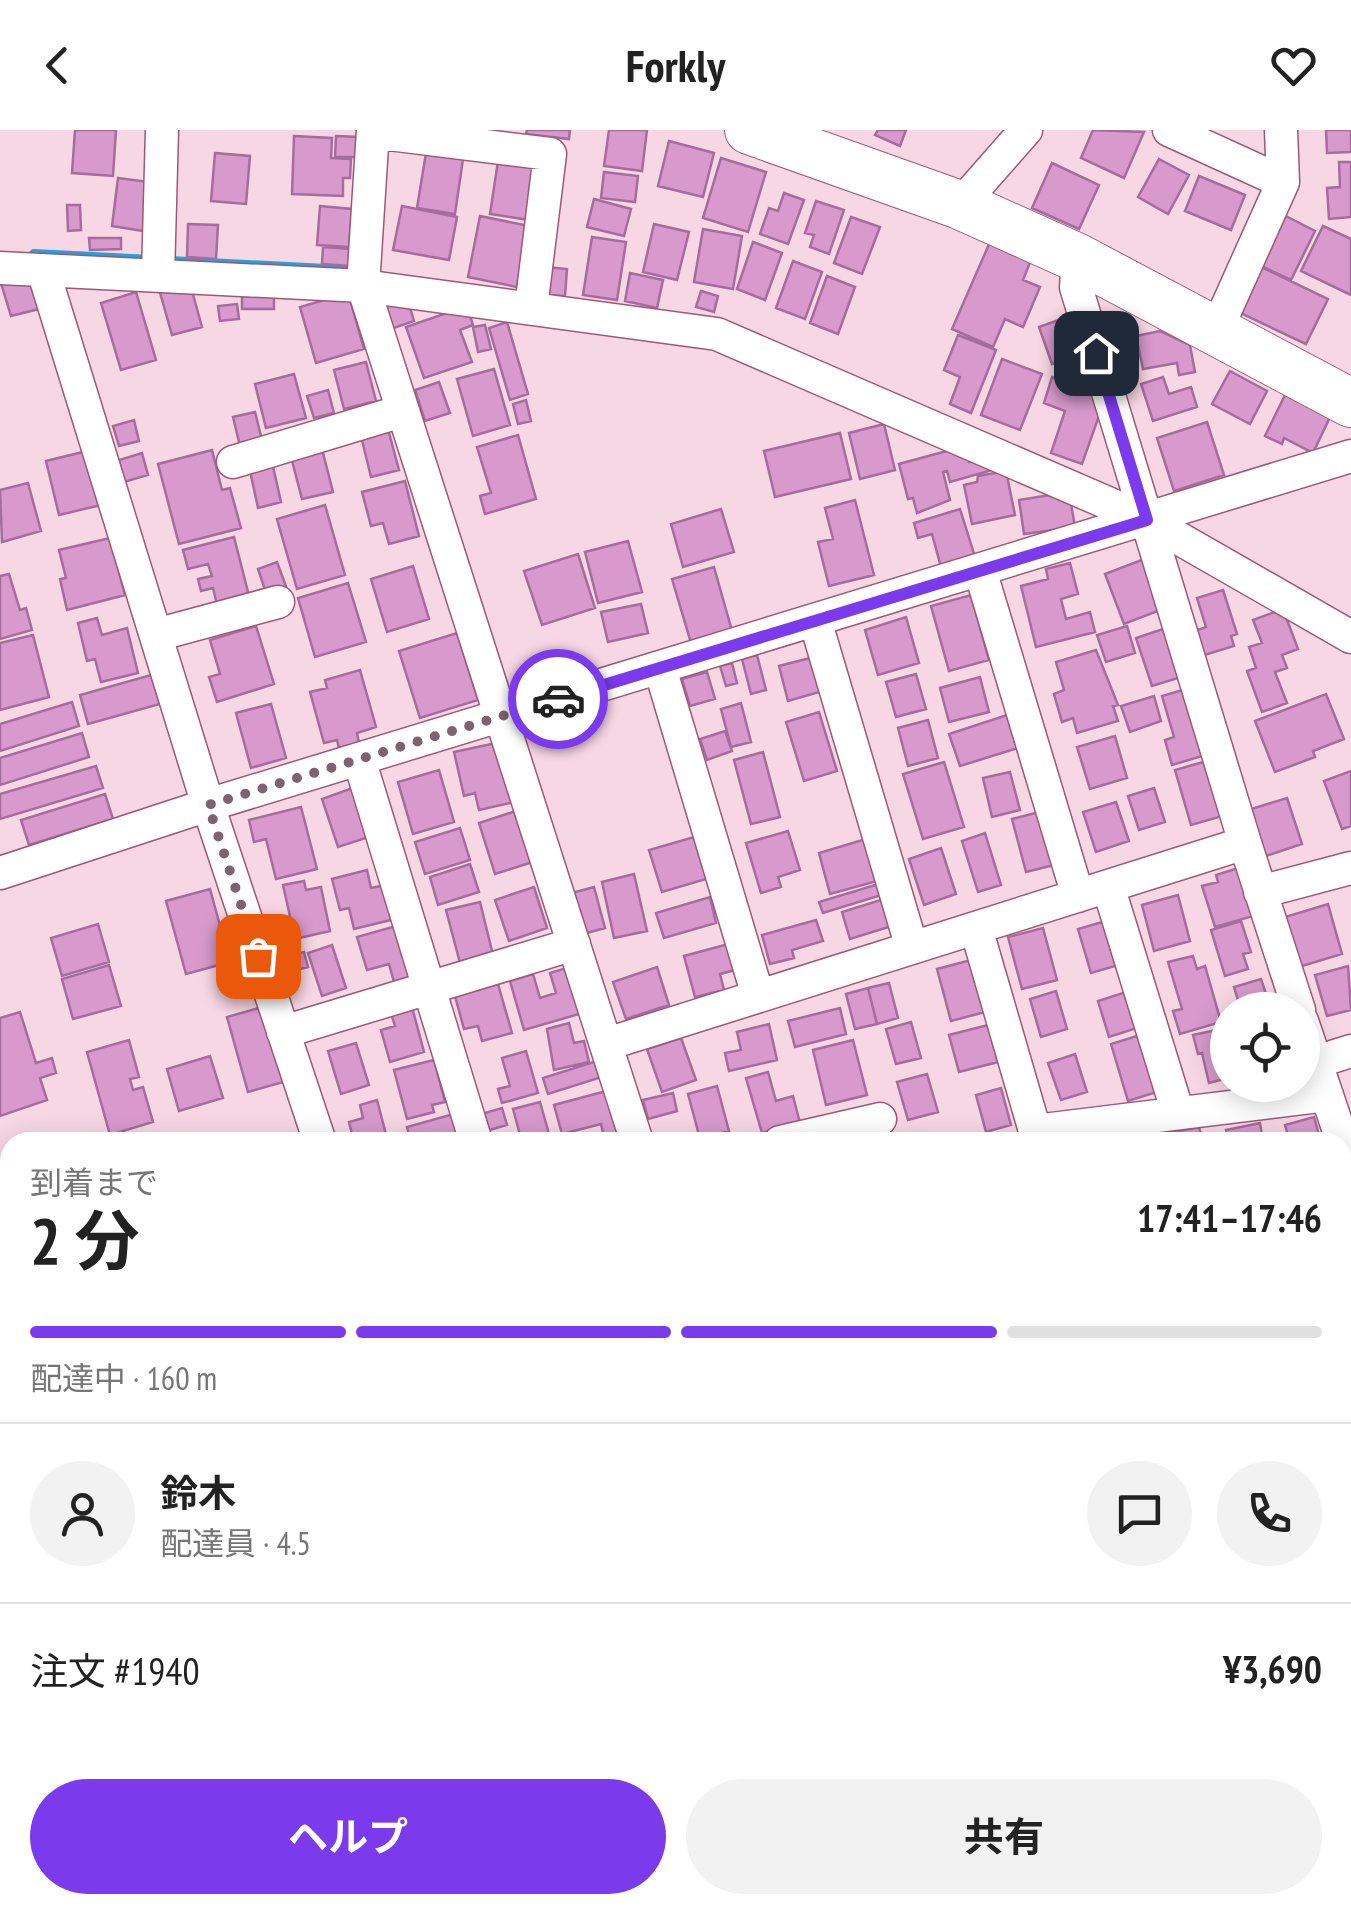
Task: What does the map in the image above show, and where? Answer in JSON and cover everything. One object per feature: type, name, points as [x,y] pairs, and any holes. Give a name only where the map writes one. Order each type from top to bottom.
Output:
[{"type":"street","points":[[158,264],[162,130]]},
{"type":"street","points":[[749,130],[960,205],[1078,258],[1351,404]]},
{"type":"street","points":[[960,205],[1026,130]]},
{"type":"street","points":[[1169,130],[1283,182]]},
{"type":"street","points":[[1216,329],[1283,182],[1281,130]]},
{"type":"street","points":[[532,298],[550,154],[373,131],[363,276],[402,411],[634,1132]]},
{"type":"street","points":[[1078,258],[1076,287],[1293,992]]},
{"type":"street","points":[[0,268],[43,270],[158,264],[363,276],[532,298],[717,334],[1147,520],[1351,637]]},
{"type":"street","points":[[43,270],[208,805],[317,1132]]},
{"type":"street","points":[[233,462],[402,411]]},
{"type":"street","points":[[0,873],[208,805],[1351,456]]},
{"type":"street","points":[[980,570],[1093,891],[1178,1113]]},
{"type":"street","points":[[156,635],[278,602]]},
{"type":"street","points":[[815,620],[912,948]]},
{"type":"street","points":[[660,668],[758,996]]},
{"type":"street","points":[[359,759],[473,1132]]},
{"type":"street","points":[[607,1044],[1245,843]]},
{"type":"street","points":[[1260,892],[1351,868]]},
{"type":"street","points":[[976,928],[1035,1131],[1327,1095]]},
{"type":"street","points":[[284,1032],[574,944]]},
{"type":"street","points":[[1320,1061],[1351,1050]]},
{"type":"street","points":[[1320,1074],[1340,1132]]},
{"type":"street","points":[[823,1132],[880,1119]]},
{"type":"building","points":[[75,130],[116,130],[113,176],[72,173]]},
{"type":"building","points":[[527,130],[570,130],[569,139],[526,134]]},
{"type":"building","points":[[609,130],[647,130],[642,171],[604,166]]},
{"type":"building","points":[[878,130],[906,130],[900,146],[875,135]]},
{"type":"building","points":[[1093,130],[1144,132],[1124,178],[1081,158]]},
{"type":"building","points":[[1326,130],[1351,130],[1351,152],[1327,153]]},
{"type":"building","points":[[294,136],[332,138],[331,158],[351,159],[350,178],[343,178],[343,196],[292,194]]},
{"type":"building","points":[[336,136],[360,137],[360,157],[335,157]]},
{"type":"building","points":[[669,141],[714,153],[703,197],[658,186]]},
{"type":"building","points":[[215,153],[250,156],[246,204],[211,201]]},
{"type":"building","points":[[426,153],[463,159],[455,214],[417,208]]},
{"type":"building","points":[[721,158],[766,172],[748,232],[703,218]]},
{"type":"building","points":[[1159,159],[1189,175],[1168,214],[1138,197]]},
{"type":"building","points":[[498,161],[536,167],[529,220],[490,214]]},
{"type":"building","points":[[1339,162],[1351,162],[1351,217],[1329,219],[1327,188],[1340,187]]},
{"type":"building","points":[[1052,163],[1099,185],[1079,229],[1032,208]]},
{"type":"building","points":[[604,172],[638,176],[635,202],[601,198]]},
{"type":"building","points":[[1199,176],[1245,195],[1231,230],[1185,211]]},
{"type":"building","points":[[118,178],[149,182],[143,231],[112,226]]},
{"type":"building","points":[[784,193],[804,200],[788,244],[760,234],[769,208],[778,211]]},
{"type":"building","points":[[594,199],[631,209],[624,236],[587,227]]},
{"type":"building","points":[[816,201],[844,210],[829,254],[810,247],[814,235],[805,233]]},
{"type":"building","points":[[67,205],[80,205],[81,230],[68,231]]},
{"type":"building","points":[[320,206],[352,209],[349,247],[317,245]]},
{"type":"building","points":[[402,206],[457,217],[449,260],[393,250]]},
{"type":"building","points":[[1280,213],[1315,231],[1291,280],[1255,263]]},
{"type":"building","points":[[480,216],[529,226],[517,287],[468,277]]},
{"type":"building","points":[[851,217],[880,227],[862,274],[834,263]]},
{"type":"building","points":[[188,224],[218,225],[216,259],[187,257]]},
{"type":"building","points":[[654,224],[689,232],[677,280],[643,272]]},
{"type":"building","points":[[1323,226],[1351,239],[1351,295],[1301,271]]},
{"type":"building","points":[[703,229],[742,236],[733,289],[694,282]]},
{"type":"building","points":[[592,237],[626,242],[617,300],[583,295]]},
{"type":"building","points":[[89,238],[121,238],[121,249],[90,250]]},
{"type":"building","points":[[753,242],[782,253],[765,300],[737,289]]},
{"type":"building","points":[[990,242],[1031,260],[1023,280],[1040,287],[1023,327],[1005,319],[993,347],[952,329]]},
{"type":"building","points":[[323,247],[351,249],[350,266],[322,264]]},
{"type":"building","points":[[793,261],[822,272],[805,319],[776,308]]},
{"type":"building","points":[[1257,265],[1328,299],[1306,344],[1236,311]]},
{"type":"building","points":[[547,267],[567,269],[565,296],[545,295]]},
{"type":"building","points":[[630,273],[663,280],[657,308],[625,301]]},
{"type":"building","points":[[827,276],[855,287],[838,334],[810,323]]},
{"type":"building","points":[[34,278],[43,308],[11,316],[0,280]]},
{"type":"building","points":[[189,280],[202,327],[172,335],[159,289]]},
{"type":"building","points":[[242,289],[274,289],[274,309],[242,309]]},
{"type":"building","points":[[701,291],[718,296],[714,312],[696,307]]},
{"type":"building","points":[[136,292],[156,360],[121,370],[101,303]]},
{"type":"building","points":[[348,293],[364,349],[316,363],[300,307]]},
{"type":"building","points":[[408,301],[414,321],[391,329],[384,307]]},
{"type":"building","points":[[237,304],[239,319],[220,321],[218,306]]},
{"type":"building","points":[[467,306],[473,325],[460,330],[472,362],[424,378],[406,327]]},
{"type":"building","points":[[1061,319],[1075,355],[1052,364],[1039,327]]},
{"type":"building","points":[[507,322],[528,394],[510,400],[489,328]]},
{"type":"building","points":[[485,325],[491,349],[478,352],[473,327]]},
{"type":"building","points":[[1160,331],[1190,345],[1195,372],[1179,375],[1177,363],[1143,369],[1136,336]]},
{"type":"building","points":[[958,335],[996,350],[971,413],[950,404],[960,377],[944,370]]},
{"type":"building","points":[[1002,359],[1042,374],[1020,430],[981,415]]},
{"type":"building","points":[[366,362],[376,401],[344,409],[334,370]]},
{"type":"building","points":[[494,369],[510,425],[473,436],[457,379]]},
{"type":"building","points":[[1230,371],[1267,391],[1250,424],[1212,404]]},
{"type":"building","points":[[294,374],[306,418],[266,428],[255,384]]},
{"type":"building","points":[[1052,377],[1106,396],[1082,464],[1051,453],[1065,411],[1044,403]]},
{"type":"building","points":[[1163,377],[1169,394],[1191,387],[1197,407],[1153,421],[1141,384]]},
{"type":"building","points":[[439,382],[450,413],[425,421],[415,390]]},
{"type":"building","points":[[328,390],[334,413],[314,418],[307,396]]},
{"type":"building","points":[[1285,395],[1330,417],[1313,453],[1284,438],[1282,444],[1265,436]]},
{"type":"building","points":[[526,400],[531,421],[518,424],[513,404]]},
{"type":"building","points":[[255,412],[262,440],[240,446],[233,417]]},
{"type":"building","points":[[134,420],[139,441],[119,446],[113,426]]},
{"type":"building","points":[[1207,422],[1224,475],[1174,491],[1157,438]]},
{"type":"building","points":[[884,424],[895,470],[860,479],[849,433]]},
{"type":"building","points":[[388,429],[399,470],[371,477],[361,436]]},
{"type":"building","points":[[840,433],[851,479],[775,497],[764,451]]},
{"type":"building","points":[[518,435],[536,499],[485,514],[480,496],[491,493],[477,447]]},
{"type":"building","points":[[965,446],[969,462],[985,458],[989,471],[950,482],[947,471],[943,472],[950,500],[917,513],[913,498],[908,499],[899,464]]},
{"type":"building","points":[[322,449],[333,492],[302,499],[291,457]]},
{"type":"building","points":[[212,450],[222,490],[230,488],[241,528],[179,544],[158,464]]},
{"type":"building","points":[[87,451],[101,505],[59,515],[46,461]]},
{"type":"building","points":[[142,453],[148,475],[124,482],[119,460]]},
{"type":"building","points":[[272,462],[281,502],[258,508],[249,466]]},
{"type":"building","points":[[1006,471],[1015,515],[972,524],[964,485],[977,482],[978,476]]},
{"type":"building","points":[[405,481],[419,536],[389,544],[383,523],[371,526],[362,492]]},
{"type":"building","points":[[28,483],[41,531],[2,542],[0,490]]},
{"type":"building","points":[[1069,492],[1075,527],[1024,534],[1019,500]]},
{"type":"building","points":[[855,500],[874,575],[829,586],[818,542],[833,539],[825,508]]},
{"type":"building","points":[[325,505],[345,575],[297,589],[277,519]]},
{"type":"building","points":[[721,509],[734,552],[683,567],[671,524]]},
{"type":"building","points":[[960,509],[975,557],[941,567],[932,534],[918,538],[914,523]]},
{"type":"building","points":[[234,537],[250,600],[218,609],[213,588],[201,591],[198,579],[212,576],[208,564],[188,569],[183,550]]},
{"type":"building","points":[[110,538],[125,595],[67,610],[60,579],[66,578],[59,550]]},
{"type":"building","points":[[628,541],[642,592],[598,603],[585,552]]},
{"type":"building","points":[[578,554],[595,608],[542,625],[524,571]]},
{"type":"building","points":[[1144,559],[1163,609],[1124,624],[1105,574]]},
{"type":"building","points":[[277,562],[287,589],[267,596],[258,569]]},
{"type":"building","points":[[1070,563],[1078,594],[1061,599],[1066,619],[1090,612],[1095,632],[1036,647],[1021,586],[1048,579],[1046,569]]},
{"type":"building","points":[[413,566],[429,619],[387,632],[371,579]]},
{"type":"building","points":[[714,567],[732,631],[691,643],[672,579]]},
{"type":"building","points":[[9,574],[20,610],[26,608],[32,630],[0,639],[0,576]]},
{"type":"building","points":[[348,583],[366,642],[315,657],[298,598]]},
{"type":"building","points":[[1223,590],[1237,634],[1231,636],[1234,646],[1198,657],[1190,633],[1206,627],[1197,598]]},
{"type":"building","points":[[971,595],[989,660],[949,671],[931,606]]},
{"type":"building","points":[[641,604],[648,633],[608,642],[601,612]]},
{"type":"building","points":[[1283,609],[1298,649],[1282,655],[1287,668],[1275,672],[1287,703],[1262,712],[1247,671],[1256,668],[1249,647],[1262,643],[1253,620]]},
{"type":"building","points":[[906,617],[919,663],[878,675],[865,630]]},
{"type":"building","points":[[97,618],[102,635],[127,628],[138,673],[101,682],[95,659],[87,661],[78,623]]},
{"type":"building","points":[[256,626],[274,684],[217,702],[209,677],[220,674],[210,640]]},
{"type":"building","points":[[1127,626],[1135,653],[1106,662],[1097,635]]},
{"type":"building","points":[[1172,626],[1188,675],[1152,686],[1136,638]]},
{"type":"building","points":[[457,633],[478,700],[420,718],[399,651]]},
{"type":"building","points":[[33,635],[49,697],[0,710],[0,643]]},
{"type":"building","points":[[1096,650],[1118,705],[1113,706],[1118,721],[1077,733],[1073,718],[1062,722],[1054,694],[1064,690],[1056,662]]},
{"type":"building","points":[[757,655],[766,690],[751,694],[742,659]]},
{"type":"building","points":[[814,657],[823,691],[788,701],[779,666]]},
{"type":"building","points":[[732,663],[737,683],[726,686],[720,666]]},
{"type":"building","points":[[360,670],[376,727],[357,733],[359,743],[339,748],[337,740],[324,743],[310,692],[327,688],[325,680]]},
{"type":"building","points":[[707,672],[715,699],[690,706],[682,679]]},
{"type":"building","points":[[916,674],[926,709],[896,717],[886,682]]},
{"type":"building","points":[[151,675],[160,704],[88,724],[80,695]]},
{"type":"building","points":[[980,677],[989,712],[949,722],[940,688]]},
{"type":"building","points":[[1189,688],[1209,754],[1172,765],[1165,740],[1174,737],[1162,696]]},
{"type":"building","points":[[1326,694],[1344,739],[1313,751],[1315,757],[1275,772],[1255,721]]},
{"type":"building","points":[[1154,696],[1161,721],[1130,732],[1121,706]]},
{"type":"building","points":[[72,702],[79,726],[0,751],[0,724]]},
{"type":"building","points":[[741,703],[751,742],[731,747],[721,709]]},
{"type":"building","points":[[271,704],[286,758],[251,768],[236,713]]},
{"type":"building","points":[[819,712],[837,771],[804,781],[786,722]]},
{"type":"building","points":[[1007,715],[1018,748],[960,766],[949,734]]},
{"type":"building","points":[[928,720],[938,758],[908,766],[898,728]]},
{"type":"building","points":[[725,731],[732,751],[707,760],[700,739]]},
{"type":"building","points":[[82,733],[89,757],[0,785],[0,758]]},
{"type":"building","points":[[1115,736],[1127,778],[1090,789],[1077,747]]},
{"type":"building","points":[[501,742],[514,802],[479,810],[475,793],[464,796],[454,752]]},
{"type":"building","points":[[763,752],[780,817],[751,824],[734,760]]},
{"type":"building","points":[[1210,760],[1226,815],[1191,825],[1175,770]]},
{"type":"building","points":[[944,762],[964,827],[923,839],[903,774]]},
{"type":"building","points":[[96,766],[103,788],[0,819],[0,794]]},
{"type":"building","points":[[439,770],[454,822],[413,834],[398,782]]},
{"type":"building","points":[[1351,771],[1351,826],[1342,829],[1324,781]]},
{"type":"building","points":[[1010,772],[1020,810],[992,817],[983,778]]},
{"type":"building","points":[[358,786],[375,835],[338,847],[322,799]]},
{"type":"building","points":[[1154,788],[1165,822],[1139,830],[1128,796]]},
{"type":"building","points":[[105,794],[113,819],[29,845],[21,820]]},
{"type":"building","points":[[1287,798],[1302,844],[1263,857],[1248,810]]},
{"type":"building","points":[[1116,802],[1129,841],[1096,852],[1083,812]]},
{"type":"building","points":[[301,807],[317,869],[276,879],[266,839],[254,842],[249,820]]},
{"type":"building","points":[[519,810],[536,861],[495,874],[479,823]]},
{"type":"building","points":[[1043,811],[1058,864],[1026,872],[1012,819]]},
{"type":"building","points":[[460,828],[470,860],[425,874],[415,842]]},
{"type":"building","points":[[788,831],[800,870],[778,877],[781,887],[761,893],[746,843]]},
{"type":"building","points":[[985,833],[1001,885],[978,892],[962,841]]},
{"type":"building","points":[[701,835],[713,877],[662,892],[649,850]]},
{"type":"building","points":[[869,838],[881,880],[830,894],[819,853]]},
{"type":"building","points":[[941,848],[956,894],[924,905],[909,859]]},
{"type":"building","points":[[470,864],[479,892],[438,905],[430,877]]},
{"type":"building","points":[[1238,868],[1253,916],[1215,927],[1202,886],[1218,882],[1216,875]]},
{"type":"building","points":[[367,870],[371,888],[390,884],[399,918],[354,929],[349,908],[340,910],[332,879]]},
{"type":"building","points":[[634,874],[647,931],[614,938],[602,882]]},
{"type":"building","points":[[304,881],[306,890],[321,887],[330,931],[295,939],[283,885]]},
{"type":"building","points":[[885,882],[888,893],[823,913],[819,902]]},
{"type":"building","points":[[534,887],[547,928],[509,941],[495,900]]},
{"type":"building","points":[[594,887],[605,928],[583,934],[572,893]]},
{"type":"building","points":[[210,889],[230,962],[186,974],[166,901]]},
{"type":"building","points":[[1178,895],[1190,941],[1154,951],[1142,905]]},
{"type":"building","points":[[710,897],[716,923],[664,938],[656,913]]},
{"type":"building","points":[[884,899],[892,926],[850,939],[842,912]]},
{"type":"building","points":[[480,902],[493,955],[460,963],[446,910]]},
{"type":"building","points":[[1328,904],[1342,954],[1299,967],[1285,917]]},
{"type":"building","points":[[816,920],[823,941],[792,950],[794,958],[770,964],[762,935]]},
{"type":"building","points":[[1109,920],[1122,964],[1091,973],[1078,929]]},
{"type":"building","points":[[1241,921],[1251,952],[1243,954],[1248,969],[1225,976],[1211,930]]},
{"type":"building","points":[[98,924],[109,962],[62,976],[51,938]]},
{"type":"building","points":[[403,924],[417,976],[394,982],[389,964],[367,970],[357,937]]},
{"type":"building","points":[[1043,928],[1057,980],[1022,989],[1008,937]]},
{"type":"building","points":[[736,942],[743,968],[720,974],[724,990],[695,997],[684,956]]},
{"type":"building","points":[[332,945],[346,988],[322,996],[308,953]]},
{"type":"building","points":[[304,952],[308,967],[284,973],[281,958]]},
{"type":"building","points":[[1193,956],[1197,969],[1205,966],[1212,992],[1210,1025],[1180,1034],[1173,1011],[1182,1009],[1168,962]]},
{"type":"building","points":[[971,960],[985,1012],[951,1021],[937,969]]},
{"type":"building","points":[[109,965],[121,1006],[73,1019],[62,979]]},
{"type":"building","points":[[573,966],[586,1012],[524,1030],[510,981],[533,974],[540,998],[556,993],[550,973]]},
{"type":"building","points":[[1348,966],[1351,1010],[1327,1016],[1315,975]]},
{"type":"building","points":[[657,967],[669,1005],[626,1019],[613,982]]},
{"type":"building","points":[[1261,979],[1265,992],[1236,992],[1234,987]]},
{"type":"building","points":[[889,983],[898,1018],[877,1024],[868,988]]},
{"type":"building","points":[[498,984],[512,1033],[482,1041],[478,1026],[464,1029],[455,996]]},
{"type":"building","points":[[868,988],[877,1024],[855,1029],[846,994]]},
{"type":"building","points":[[1056,991],[1067,1029],[1041,1037],[1030,999]]},
{"type":"building","points":[[1126,992],[1137,1028],[1109,1037],[1098,1001]]},
{"type":"building","points":[[266,1006],[287,1081],[248,1092],[227,1017]]},
{"type":"building","points":[[412,1007],[424,1052],[390,1062],[381,1030],[395,1026],[391,1013]]},
{"type":"building","points":[[840,1008],[846,1034],[795,1047],[788,1021]]},
{"type":"building","points":[[20,1012],[36,1063],[52,1058],[56,1073],[40,1078],[47,1100],[0,1116],[0,1018]]},
{"type":"building","points":[[911,1022],[921,1058],[896,1064],[886,1029]]},
{"type":"building","points":[[569,1023],[574,1043],[584,1041],[589,1062],[554,1070],[547,1029]]},
{"type":"building","points":[[769,1024],[777,1060],[729,1071],[725,1053],[741,1050],[737,1032]]},
{"type":"building","points":[[988,1025],[998,1062],[959,1072],[949,1035]]},
{"type":"building","points":[[1210,1031],[1210,1083],[1202,1053],[1198,1054],[1193,1035]]},
{"type":"building","points":[[1140,1035],[1157,1092],[1128,1101],[1111,1044]]},
{"type":"building","points":[[681,1038],[696,1080],[662,1092],[647,1049]]},
{"type":"building","points":[[129,1040],[139,1077],[130,1079],[133,1090],[143,1087],[153,1122],[109,1132],[87,1052]]},
{"type":"building","points":[[853,1040],[867,1095],[826,1105],[813,1050]]},
{"type":"building","points":[[356,1043],[369,1085],[341,1094],[328,1051]]},
{"type":"building","points":[[526,1051],[538,1093],[502,1103],[498,1089],[510,1086],[502,1058]]},
{"type":"building","points":[[1075,1054],[1087,1092],[1061,1100],[1048,1063]]},
{"type":"building","points":[[210,1056],[223,1098],[179,1111],[167,1069]]},
{"type":"building","points":[[434,1060],[445,1102],[432,1105],[434,1112],[407,1119],[394,1070]]},
{"type":"building","points":[[600,1060],[605,1076],[548,1094],[543,1078]]},
{"type":"building","points":[[768,1072],[776,1101],[793,1096],[800,1123],[762,1132],[746,1078]]},
{"type":"building","points":[[927,1074],[938,1112],[908,1120],[897,1082]]},
{"type":"building","points":[[717,1086],[729,1131],[698,1132],[688,1094]]},
{"type":"building","points":[[1001,1088],[1011,1125],[986,1132],[976,1095]]},
{"type":"building","points":[[610,1090],[621,1132],[603,1132],[601,1124],[561,1132],[554,1105]]},
{"type":"building","points":[[673,1093],[677,1111],[648,1119],[643,1100]]},
{"type":"building","points":[[377,1100],[385,1132],[352,1132],[349,1122],[363,1118],[360,1105]]},
{"type":"building","points":[[540,1102],[548,1132],[519,1132],[513,1109]]},
{"type":"building","points":[[502,1108],[507,1125],[483,1132],[478,1115]]},
{"type":"building","points":[[457,1113],[463,1132],[408,1132],[407,1127]]},
{"type":"building","points":[[1314,1117],[1318,1132],[1287,1132],[1285,1125]]},
{"type":"building","points":[[1260,1123],[1261,1132],[1226,1132]]},
{"type":"building","points":[[1199,1127],[1200,1132],[1174,1132]]},
{"type":"waterway","points":[[34,254],[346,270]]},
{"type":"way so far","points":[[258,956],[208,805],[558,699]]},
{"type":"route","points":[[558,699],[1147,520],[1096,353]]}]
